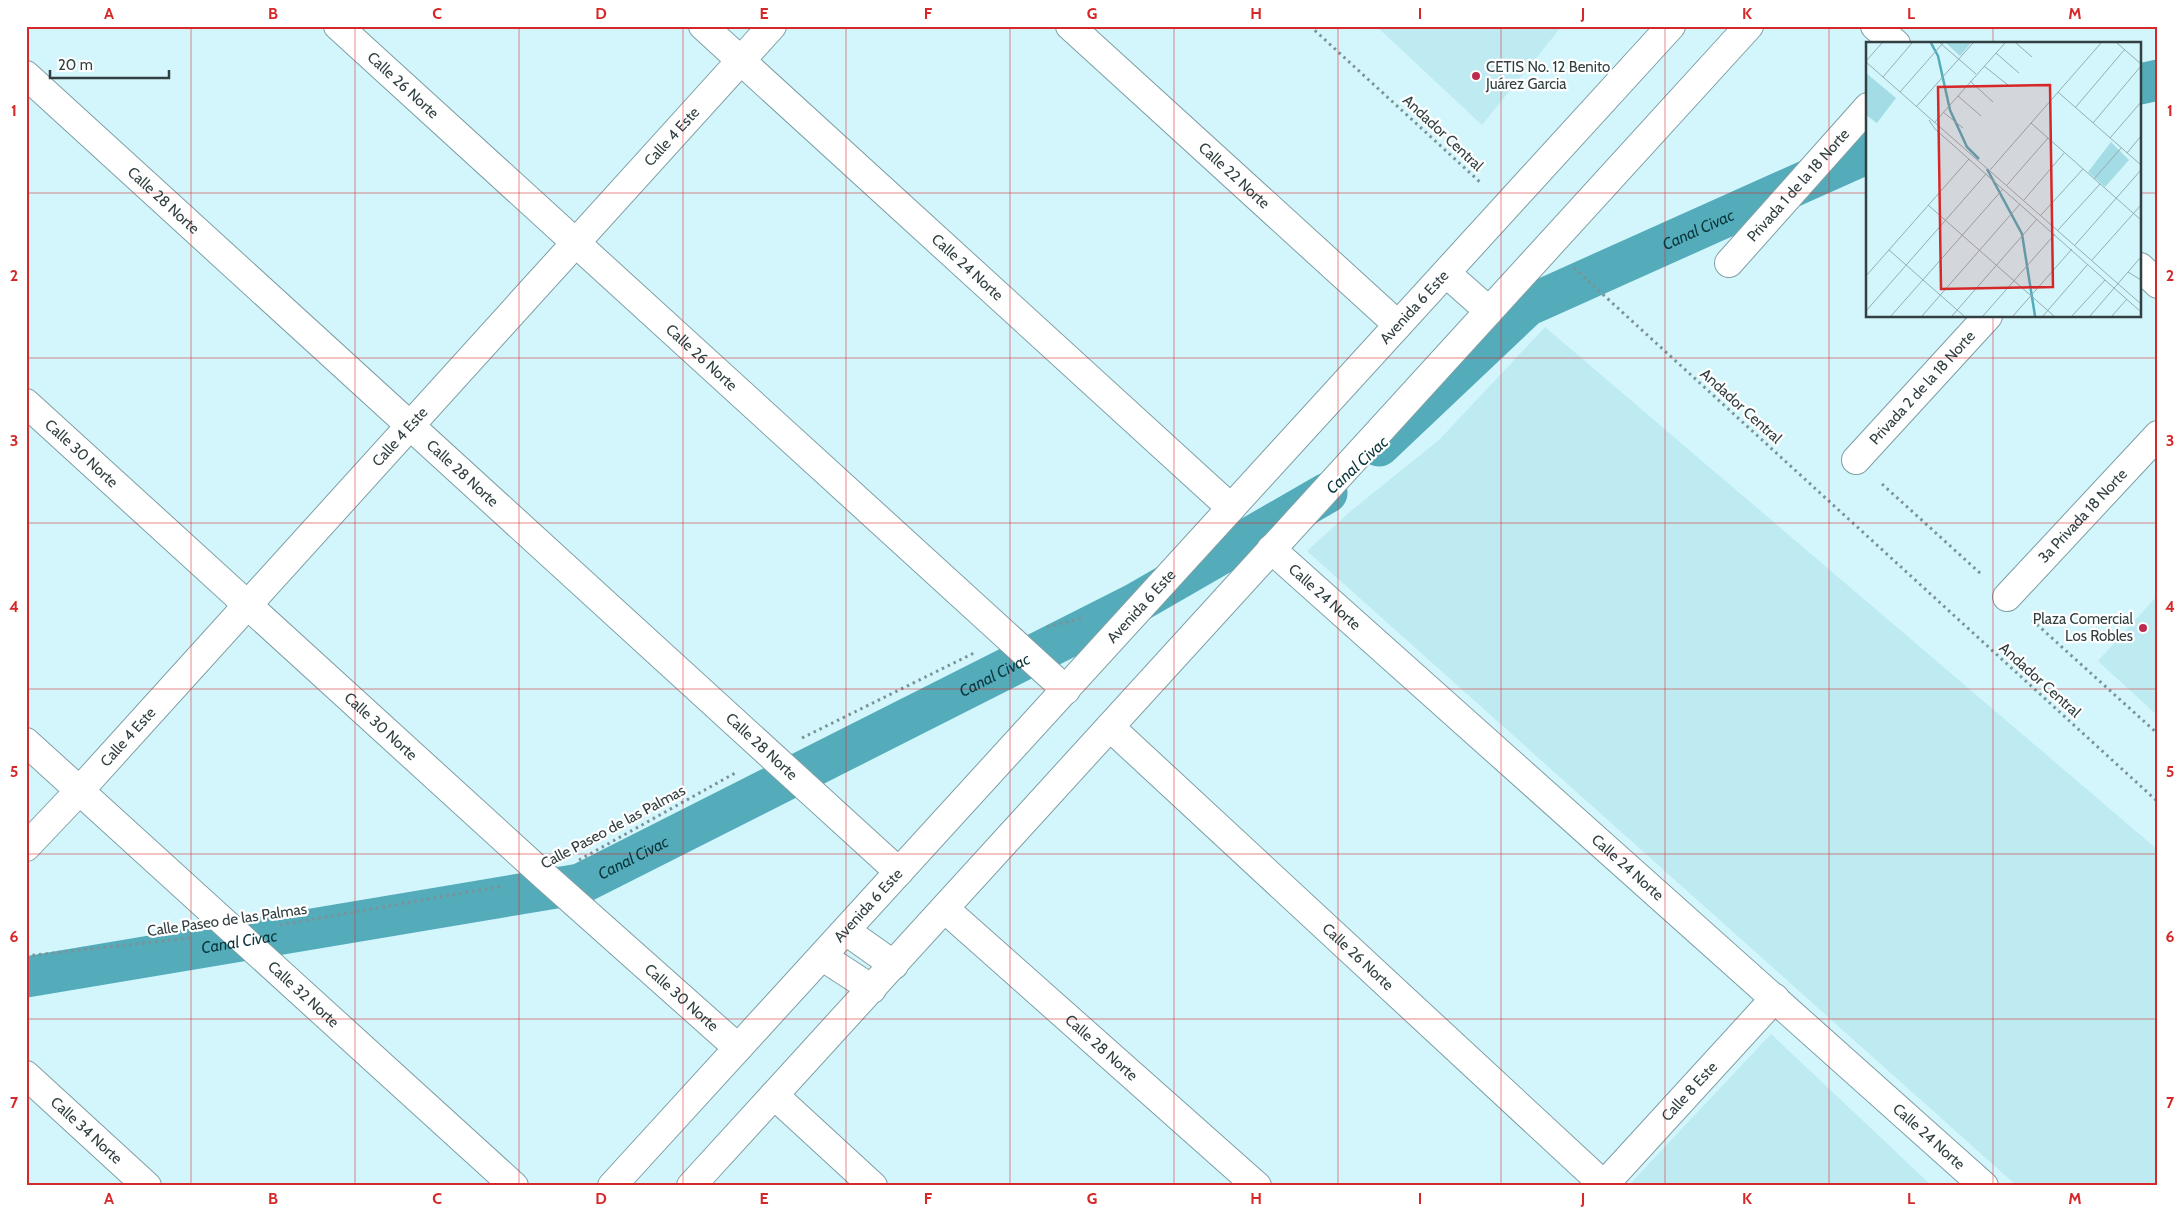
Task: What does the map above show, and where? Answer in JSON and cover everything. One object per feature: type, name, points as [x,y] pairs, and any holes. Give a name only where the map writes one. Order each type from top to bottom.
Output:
[{"type":"street","name":"Calle 26 Norte","points":[[338,26],[1066,690]]},
{"type":"street","name":"Calle 24 Norte","points":[[703,26],[1231,508]]},
{"type":"street","name":"Calle 4 Este","points":[[26,847],[80,790],[772,26]]},
{"type":"street","name":"Calle 22 Norte","points":[[1070,26],[1398,325]]},
{"type":"street","name":"Avenida 6 Este","points":[[612,1186],[1671,26]]},
{"type":"street","points":[[691,1186],[1749,26]]},
{"type":"street","points":[[1875,26],[1894,42]]},
{"type":"street","name":"Calle 28 Norte","points":[[26,75],[899,872]]},
{"type":"street","name":"Privada 1 de la 18 Norte","points":[[1729,263],[1866,110]]},
{"type":"street","points":[[2142,269],[2158,284]]},
{"type":"street","points":[[1446,273],[1489,311]]},
{"type":"street","name":"Privada 2 de la 18 Norte","points":[[1856,460],[1986,318]]},
{"type":"street","name":"Calle 30 Norte","points":[[26,403],[547,878],[738,1048]]},
{"type":"street","name":"3a Privada 18 Norte","points":[[2007,597],[2158,435]]},
{"type":"street","name":"Calle 24 Norte","points":[[1271,549],[1984,1186]]},
{"type":"street","name":"Calle 26 Norte","points":[[1110,727],[1604,1185]]},
{"type":"street","name":"Calle 32 Norte","points":[[26,742],[514,1186]]},
{"type":"street","name":"Calle 28 Norte","points":[[945,909],[1257,1186]]},
{"type":"street","points":[[846,931],[894,965]]},
{"type":"street","points":[[823,957],[872,989]]},
{"type":"street","name":"Calle 8 Este","points":[[1604,1185],[1774,998]]},
{"type":"street","name":"Calle 34 Norte","points":[[26,1075],[147,1186]]},
{"type":"street","points":[[774,1094],[873,1186]]},
{"type":"path","name":"Andador Central","points":[[1310,26],[1507,207]]},
{"type":"path","name":"Andador Central","points":[[1549,245],[2158,802]]},
{"type":"path","name":"Calle Paseo de las Palmas","points":[[26,956],[236,933],[547,878],[769,754],[1007,636],[1089,617]]},
{"type":"shaded area","name":"CETIS No. 12 Benito Juárez Garcia","points":[[1376,26],[1562,26],[1482,125]]},
{"type":"shaded area","points":[[1545,327],[2158,850],[2158,1186],[2017,1186],[1307,551],[1352,510],[1439,440]]},
{"type":"shaded area","name":"Plaza Comercial Los Robles","points":[[2158,595],[2158,716],[2098,661]]},
{"type":"shaded area","points":[[1771,1034],[1932,1186],[1628,1186]]},
{"type":"waterway","name":"Canal Civac","points":[[2142,84],[2158,80]]},
{"type":"waterway","name":"Canal Civac","points":[[1379,446],[1527,306],[1866,154]]},
{"type":"waterway","name":"Canal Civac","points":[[26,977],[580,884],[1136,603],[1327,493]]},
{"type":"place","name":"CETIS No. 12 Benito Juárez Garcia","points":[[1476,76]]},
{"type":"place","name":"Plaza Comercial Los Robles","points":[[2143,628]]}]
